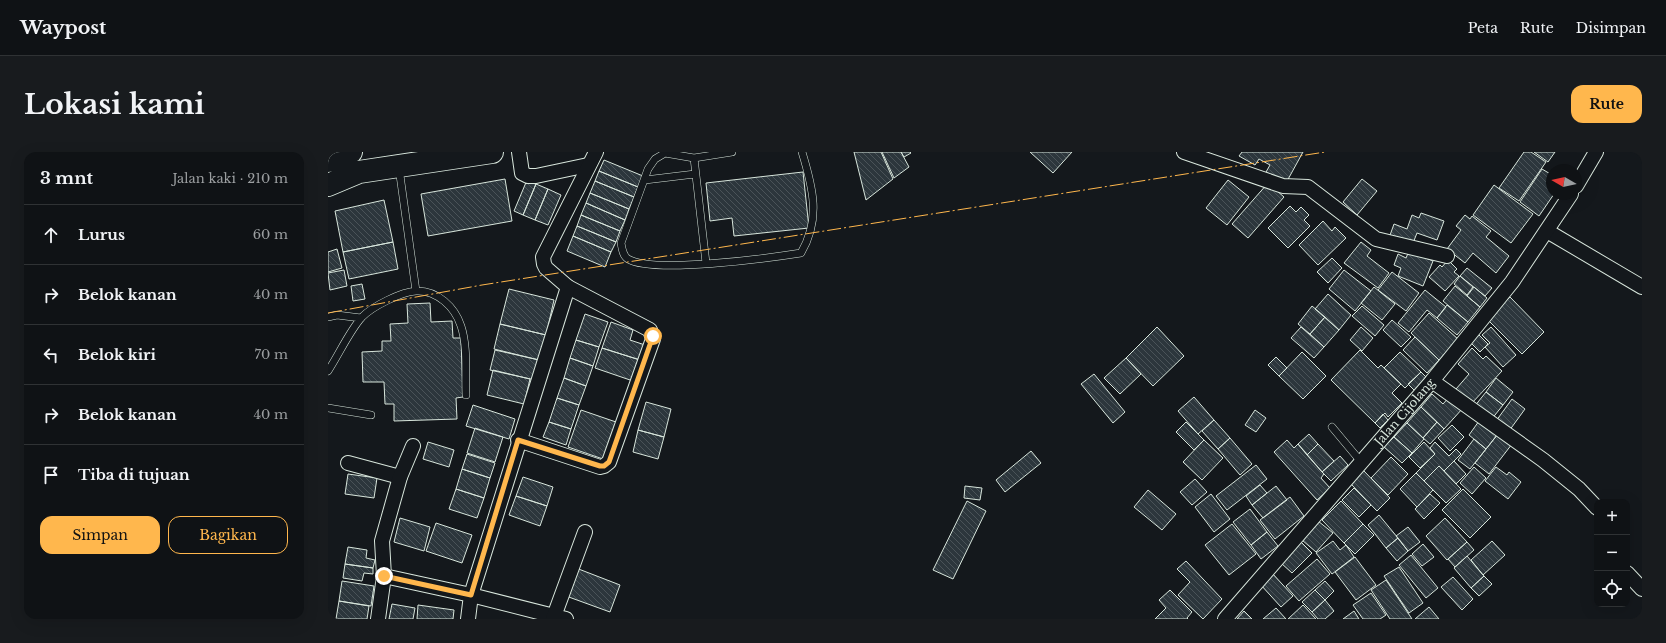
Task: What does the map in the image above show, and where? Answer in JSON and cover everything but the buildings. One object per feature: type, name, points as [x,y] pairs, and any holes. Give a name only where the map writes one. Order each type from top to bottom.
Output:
[{"type":"main road","points":[[328,161],[351,152]]},
{"type":"main road","points":[[328,184],[359,172],[492,152]]},
{"type":"street","points":[[519,152],[522,173],[528,176],[536,176],[588,165]]},
{"type":"street","points":[[518,440],[604,466],[609,462],[653,339],[650,330],[568,287],[546,268],[543,257],[588,165],[596,152]]},
{"type":"street","points":[[1184,152],[1283,186],[1308,188],[1376,239],[1447,256]]},
{"type":"street","points":[[1582,176],[1596,152]]},
{"type":"street","name":"Jalan Cijolang","points":[[1225,619],[1362,464],[1432,381],[1512,282],[1567,200]]},
{"type":"street","points":[[1547,231],[1642,287]]},
{"type":"street","points":[[468,619],[471,595],[518,440],[568,287]]},
{"type":"street","points":[[1432,381],[1543,460],[1579,489],[1594,505]]},
{"type":"street","points":[[378,619],[384,576],[382,541],[400,477],[413,446]]},
{"type":"street","points":[[348,463],[400,477]]},
{"type":"street","points":[[384,576],[471,595],[558,618],[586,532]]},
{"type":"street","points":[[1630,576],[1642,589]]},
{"type":"lane","points":[[732,152],[694,158],[665,152],[652,163],[621,243],[624,254],[628,259],[639,263],[677,266],[801,253],[808,240],[813,218],[813,186],[802,152]]},
{"type":"lane","points":[[694,158],[706,263]]},
{"type":"lane","points":[[398,166],[416,291]]},
{"type":"lane","points":[[645,180],[695,174]]},
{"type":"lane","points":[[328,371],[362,318],[374,307],[388,300],[416,291],[436,295],[447,303],[456,313],[464,337],[466,395]]},
{"type":"lane","points":[[328,317],[337,315],[362,318]]},
{"type":"lane","points":[[328,408],[371,415]]},
{"type":"lane","points":[[1332,427],[1362,464]]},
{"type":"power","points":[[328,313],[482,285],[1325,152]]},
{"type":"route","points":[[384,576],[471,595],[518,440],[604,466],[609,462],[653,336]]}]
